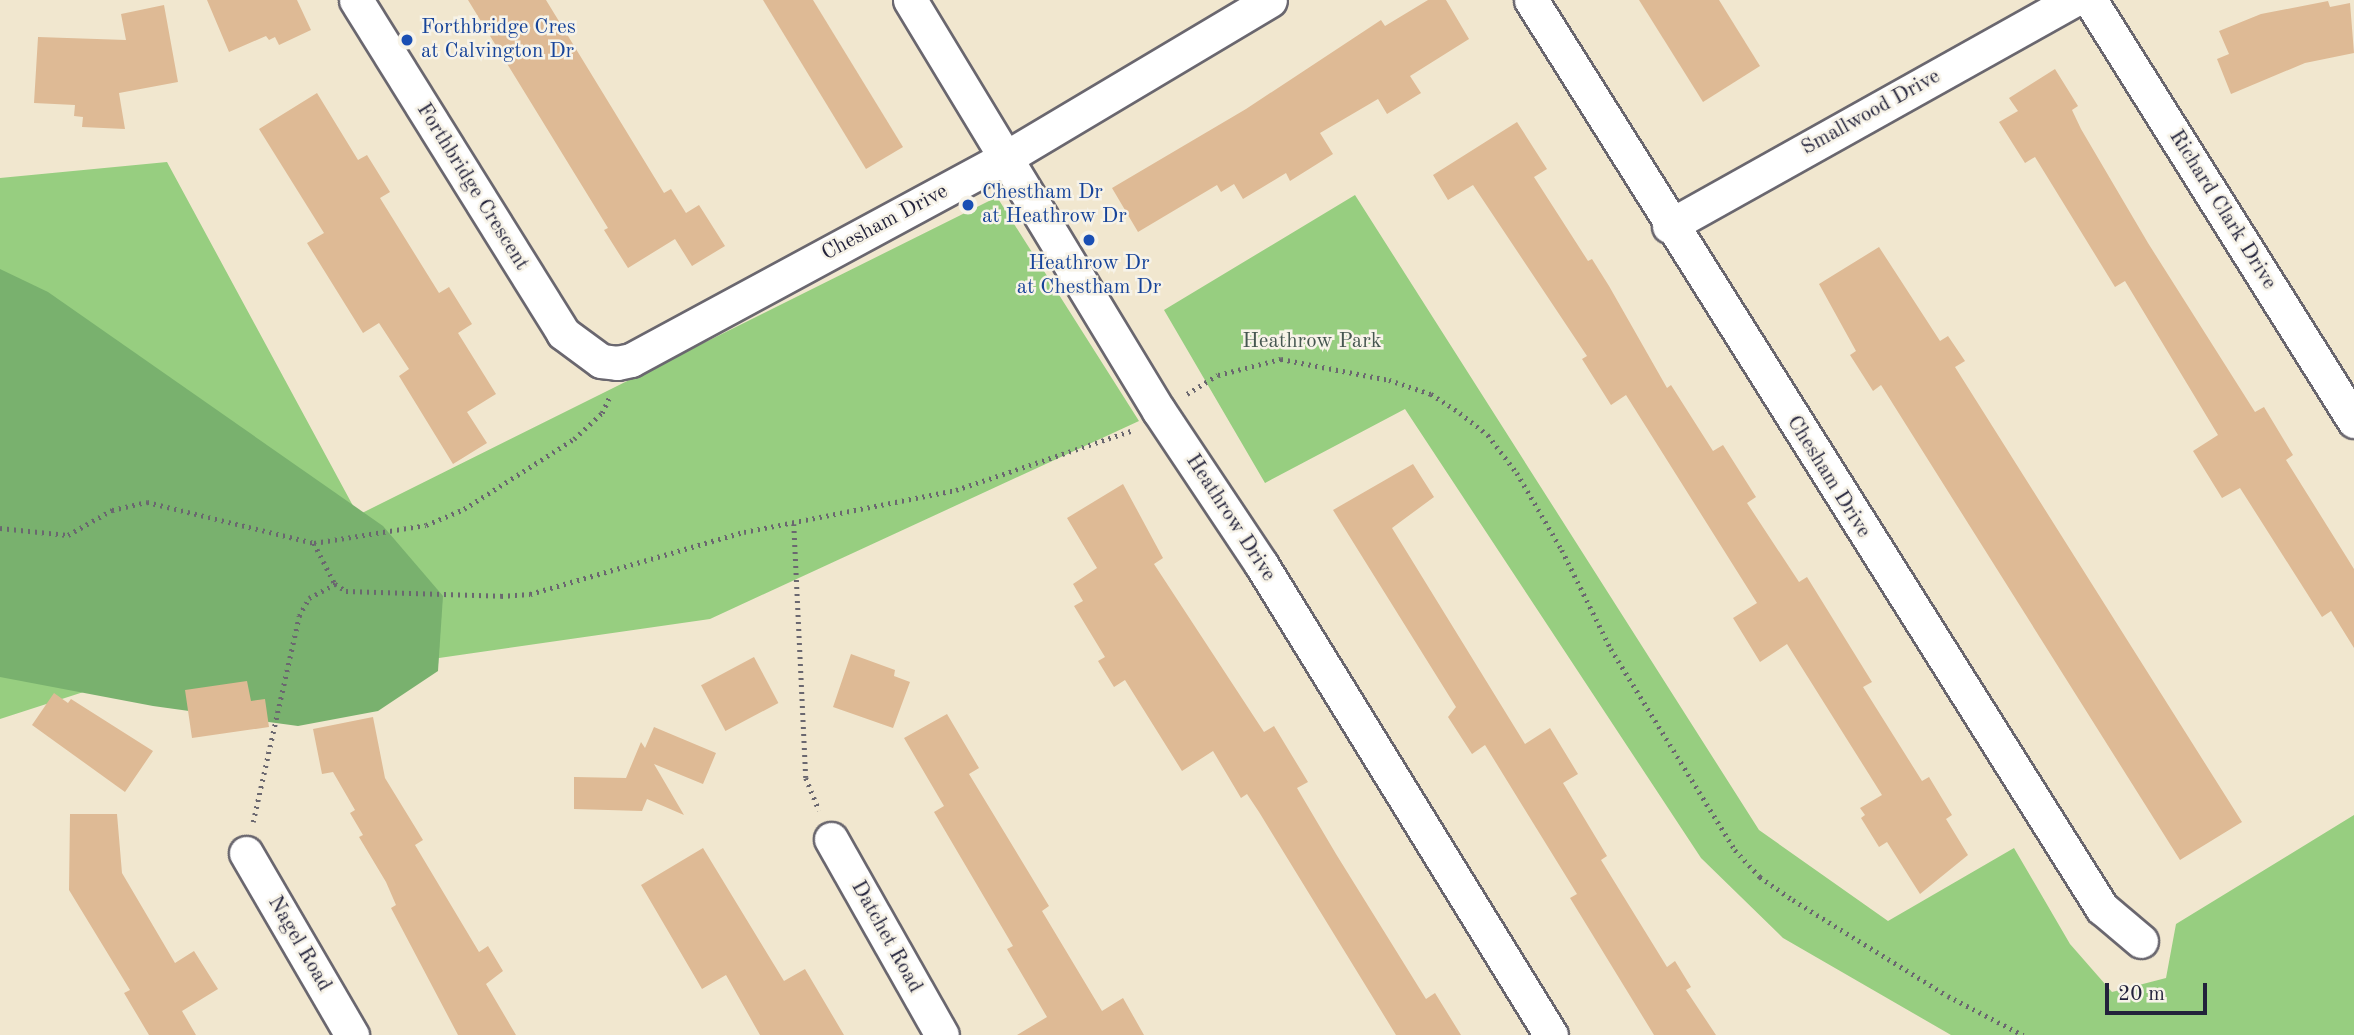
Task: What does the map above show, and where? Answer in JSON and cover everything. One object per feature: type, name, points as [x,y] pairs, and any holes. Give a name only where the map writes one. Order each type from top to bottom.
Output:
[{"type":"street","name":"Forthbridge Crescent","points":[[356,0],[563,333],[609,362]]},
{"type":"street","name":"Heathrow Drive","points":[[910,0],[1160,411],[1268,576],[1550,1035]]},
{"type":"street","name":"Chesham Drive","points":[[609,362],[631,359],[1007,157],[1270,0]]},
{"type":"street","name":"Chesham Drive","points":[[1531,0],[1669,226],[2102,908],[2141,941]]},
{"type":"street","name":"Smallwood Drive","points":[[1669,226],[2073,0]]},
{"type":"street","name":"Richard Clark Drive","points":[[2090,0],[2344,385],[2354,421]]},
{"type":"street","name":"Datchet Road","points":[[831,839],[942,1035]]},
{"type":"street","name":"Nagel Road","points":[[246,853],[352,1035]]},
{"type":"path","points":[[0,527],[68,535],[112,510],[147,502],[314,543],[426,525],[464,509],[574,439],[602,413],[615,386],[609,362]]},
{"type":"path","points":[[794,524],[806,778],[831,839]]},
{"type":"path","points":[[246,853],[299,616],[309,598],[335,584],[322,553],[314,543]]},
{"type":"green space","points":[[167,162],[358,515],[997,197],[1139,421],[710,619],[342,672],[102,686],[0,719],[0,178]]},
{"type":"green space","name":"Heathrow Park","points":[[1355,195],[1759,830],[1888,921],[2014,848],[2070,944],[2112,992],[2166,978],[2176,924],[2354,815],[2354,1035],[1951,1035],[1783,938],[1701,858],[1405,409],[1265,483],[1164,310]]},
{"type":"green space","points":[[0,269],[48,292],[383,526],[443,596],[438,671],[378,711],[298,726],[153,706],[0,677]]},
{"type":"building","points":[[207,0],[297,0],[311,30],[279,45],[275,37],[269,40],[266,36],[229,52]]},
{"type":"building","points":[[468,0],[546,0],[664,193],[671,189],[686,213],[699,205],[725,246],[692,266],[675,239],[628,268],[604,230],[608,228]]},
{"type":"building","points":[[763,0],[813,0],[903,147],[866,169]]},
{"type":"building","points":[[1428,0],[1446,0],[1469,39],[1410,76],[1421,93],[1387,114],[1378,99],[1320,133],[1333,154],[1290,181],[1286,173],[1243,199],[1234,184],[1221,192],[1217,185],[1138,232],[1112,188],[1246,109],[1381,20],[1385,26]]},
{"type":"building","points":[[1639,0],[1719,0],[1760,66],[1703,102]]},
{"type":"building","points":[[2328,1],[2330,7],[2350,3],[2354,53],[2305,63],[2231,94],[2217,59],[2229,54],[2219,31],[2261,14]]},
{"type":"building","points":[[164,5],[178,82],[119,93],[125,129],[82,127],[83,117],[74,116],[75,105],[34,103],[38,37],[126,40],[121,14]]},
{"type":"building","points":[[2055,69],[2078,106],[2072,110],[2081,129],[2148,243],[2255,412],[2264,407],[2293,455],[2286,460],[2354,569],[2354,648],[2331,611],[2322,617],[2240,488],[2222,498],[2193,451],[2218,435],[2125,281],[2115,287],[2035,157],[2025,163],[1999,122],[2018,111],[2009,98]]},
{"type":"building","points":[[317,93],[358,160],[367,155],[390,192],[380,198],[439,293],[449,287],[472,324],[458,333],[496,394],[467,412],[487,443],[453,464],[399,376],[409,369],[379,323],[363,333],[307,243],[324,233],[259,129]]},
{"type":"building","points":[[1517,122],[1547,169],[1534,177],[1588,261],[1592,259],[1667,388],[1671,385],[1713,451],[1723,445],[1756,497],[1747,503],[1799,582],[1807,577],[1872,682],[1863,687],[1922,781],[1929,777],[1952,815],[1946,819],[1968,855],[1920,894],[1887,842],[1879,847],[1861,818],[1865,815],[1860,808],[1882,795],[1787,644],[1760,662],[1733,618],[1757,603],[1626,395],[1611,405],[1582,359],[1587,356],[1473,185],[1448,200],[1433,175]]},
{"type":"building","points":[[1879,247],[1940,341],[1948,336],[1965,361],[1955,367],[2242,822],[2180,860],[1881,385],[1873,391],[1850,355],[1856,351],[1819,284]]},
{"type":"building","points":[[1413,464],[1434,497],[1392,528],[1525,744],[1550,728],[1578,774],[1563,783],[1607,856],[1601,860],[1667,967],[1675,961],[1691,987],[1686,990],[1716,1035],[1654,1035],[1570,898],[1577,894],[1485,745],[1472,754],[1448,717],[1456,707],[1333,510]]},
{"type":"building","points":[[1123,484],[1163,558],[1154,564],[1264,732],[1274,726],[1308,782],[1297,788],[1336,854],[1426,999],[1435,993],[1461,1035],[1396,1035],[1259,812],[1247,794],[1241,798],[1213,751],[1182,771],[1125,680],[1114,687],[1098,661],[1105,657],[1074,606],[1083,601],[1073,584],[1097,568],[1067,518]]},
{"type":"building","points":[[851,654],[895,670],[894,676],[910,682],[893,728],[833,707]]},
{"type":"building","points":[[754,657],[778,703],[725,731],[701,685]]},
{"type":"building","points":[[247,681],[251,701],[265,699],[269,727],[192,738],[185,690]]},
{"type":"building","points":[[54,693],[68,703],[71,699],[153,751],[125,792],[32,725]]},
{"type":"building","points":[[947,714],[979,768],[969,774],[1049,906],[1042,911],[1102,1011],[1123,998],[1144,1035],[1017,1035],[1047,1017],[1007,949],[1013,946],[934,812],[944,806],[904,738]]},
{"type":"building","points":[[373,717],[385,778],[423,840],[415,845],[479,952],[488,946],[503,971],[486,984],[516,1035],[458,1035],[391,908],[396,905],[386,882],[359,837],[363,835],[350,813],[355,810],[333,772],[322,774],[313,729]]},
{"type":"building","points":[[654,727],[716,753],[703,784],[654,764],[684,815],[647,799],[642,811],[574,809],[574,777],[626,778],[641,742],[645,748]]},
{"type":"building","points":[[70,814],[117,814],[122,873],[175,963],[194,951],[218,989],[182,1011],[196,1035],[149,1035],[124,993],[130,990],[69,890]]},
{"type":"building","points":[[703,848],[784,981],[805,969],[844,1035],[760,1035],[726,975],[702,989],[641,885]]},
{"type":"place","name":"Forthbridge Cres at Calvington Dr","points":[[407,40]]},
{"type":"place","name":"Chestham Dr at Heathrow Dr","points":[[968,205]]},
{"type":"place","name":"Heathrow Dr at Chestham Dr","points":[[1089,240]]}]
